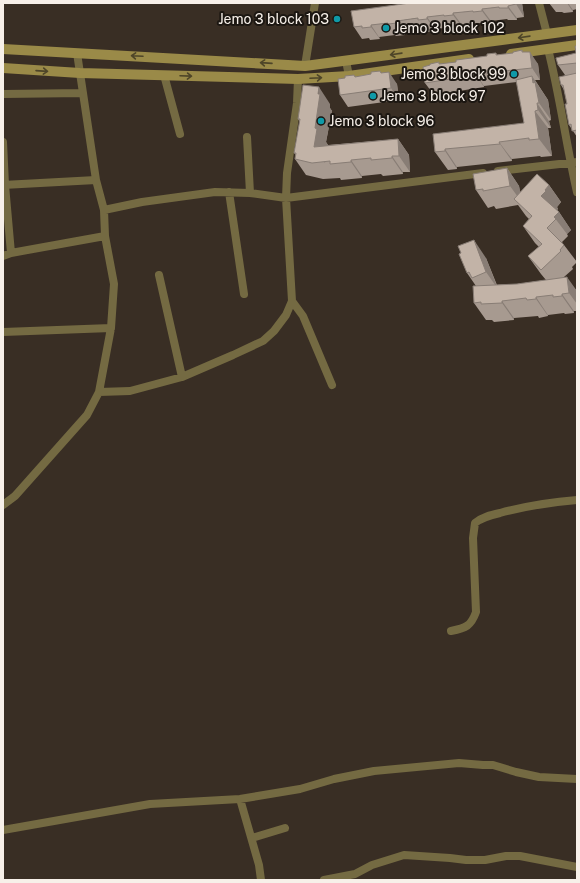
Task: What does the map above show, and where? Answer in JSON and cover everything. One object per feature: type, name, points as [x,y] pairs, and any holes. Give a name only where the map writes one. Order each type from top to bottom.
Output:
[{"type":"street","points":[[305,66],[315,3]]},
{"type":"street","points":[[539,3],[546,34]]},
{"type":"street","points":[[3,49],[305,66],[577,30]]},
{"type":"street","points":[[500,55],[577,45]]},
{"type":"street","points":[[548,49],[574,162],[577,192]]},
{"type":"street","points":[[3,505],[15,496],[87,415],[99,392],[111,328],[114,284],[105,236],[104,210],[96,180],[78,53]]},
{"type":"street","points":[[3,68],[80,73],[298,79],[349,76],[477,58]]},
{"type":"street","points":[[346,61],[349,76]]},
{"type":"street","points":[[164,76],[180,134]]},
{"type":"street","points":[[99,392],[130,391],[182,377],[233,356],[262,341],[274,331],[286,315],[292,301],[286,198],[287,173],[298,104],[298,79]]},
{"type":"street","points":[[3,94],[83,93]]},
{"type":"street","points":[[247,137],[250,193]]},
{"type":"street","points":[[3,142],[7,254],[105,236]]},
{"type":"street","points":[[104,210],[142,202],[215,192],[250,193],[286,198],[574,162]]},
{"type":"street","points":[[4,185],[96,180]]},
{"type":"street","points":[[229,192],[244,294]]},
{"type":"street","points":[[159,275],[182,377]]},
{"type":"street","points":[[292,301],[303,316],[332,384]]},
{"type":"street","points":[[3,332],[111,328]]},
{"type":"street","points":[[451,631],[464,629],[473,621],[476,612],[473,538],[475,523],[480,519],[520,507],[577,500]]},
{"type":"street","points":[[3,830],[150,804],[240,798],[300,789],[334,779],[374,771],[459,763],[493,765],[539,777],[577,779]]},
{"type":"street","points":[[240,798],[259,864],[261,880]]},
{"type":"street","points":[[252,838],[285,828]]},
{"type":"street","points":[[324,880],[355,874],[372,865],[404,855],[466,860],[485,860],[506,856],[520,856],[577,867]]},
{"type":"building","points":[[410,3],[516,4],[508,6],[508,8],[499,7],[482,9],[482,11],[427,17],[427,19],[418,20],[418,18],[397,21],[397,23],[371,25],[371,27],[354,27],[351,11]]},
{"type":"building","points":[[575,46],[577,46],[577,63],[558,65],[556,58],[576,53]]},
{"type":"building","points":[[522,50],[522,52],[530,52],[532,68],[476,74],[425,83],[423,67],[430,64],[439,62],[439,64],[456,62],[456,60],[487,56],[487,54],[496,53],[496,55],[513,53]]},
{"type":"building","points":[[380,71],[381,73],[389,72],[391,88],[340,95],[338,79],[345,78],[345,76],[354,75],[355,77]]},
{"type":"building","points":[[577,73],[577,130],[572,131],[571,124],[569,125],[563,85],[561,85],[559,77]]},
{"type":"building","points":[[532,76],[533,83],[535,82],[539,103],[537,103],[538,110],[535,111],[539,139],[529,140],[529,138],[499,142],[500,144],[445,149],[445,151],[435,152],[433,134],[524,123],[516,80]]},
{"type":"building","points":[[303,85],[319,87],[318,94],[320,94],[314,147],[398,139],[399,156],[371,160],[371,158],[351,160],[351,162],[330,164],[330,161],[312,163],[295,159],[296,153],[294,153],[300,119],[298,119]]},
{"type":"building","points":[[507,168],[510,186],[483,191],[483,189],[476,190],[473,174]]},
{"type":"building","points":[[537,174],[549,185],[541,196],[559,212],[554,217],[556,219],[547,228],[564,245],[560,250],[561,251],[541,270],[528,256],[542,244],[523,226],[532,216],[514,199]]},
{"type":"building","points":[[474,240],[486,272],[472,278],[469,272],[467,273],[459,254],[461,253],[458,246]]},
{"type":"building","points":[[567,277],[569,293],[562,294],[562,296],[553,297],[553,295],[536,297],[536,299],[527,300],[526,298],[502,301],[502,303],[474,303],[473,286],[517,284]]},
{"type":"place","name":"Jemo 3 block 103","points":[[337,19]]},
{"type":"place","name":"Jemo 3 block 102","points":[[386,28]]},
{"type":"place","name":"Jemo 3 block 99","points":[[514,74]]},
{"type":"place","name":"Jemo 3 block 97","points":[[373,96]]},
{"type":"place","name":"Jemo 3 block 96","points":[[321,121]]}]
